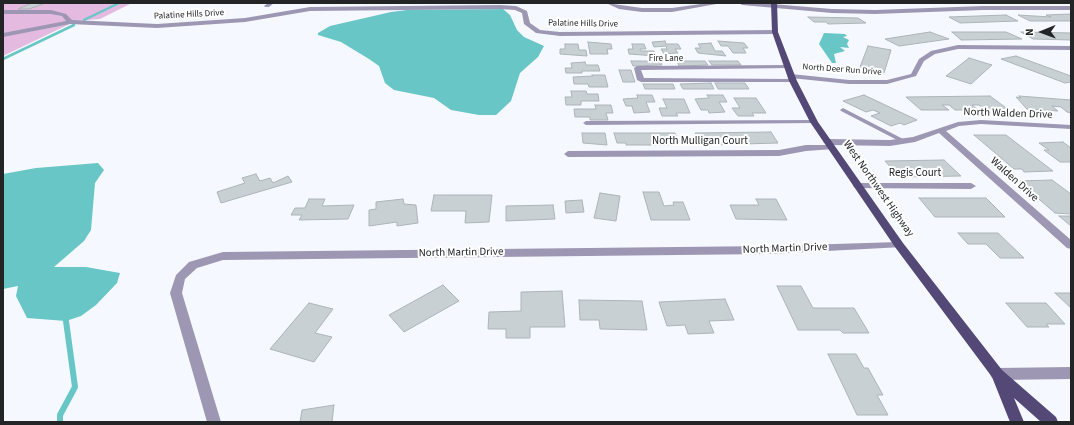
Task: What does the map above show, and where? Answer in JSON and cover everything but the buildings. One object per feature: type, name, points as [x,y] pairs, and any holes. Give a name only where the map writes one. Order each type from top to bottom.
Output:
[{"type":"main road","name":"West Northwest Highway","points":[[774,4],[775,32],[790,75],[814,122],[829,145],[899,245],[997,374],[1051,422]]},
{"type":"main road","name":"West Northwest Highway","points":[[997,374],[1017,422]]},
{"type":"street","points":[[610,3],[619,7],[642,10],[672,10],[719,3]]},
{"type":"street","points":[[742,3],[774,4],[832,11],[876,12],[982,8],[1071,8]]},
{"type":"street","name":"Palatine Hills Drive","points":[[70,22],[157,26],[245,20],[316,9],[500,7],[516,8],[524,12],[527,24],[538,32],[560,34],[775,32]]},
{"type":"street","points":[[3,12],[51,12],[64,15],[70,22],[3,35]]},
{"type":"street","name":"North Deer Run Drive","points":[[790,75],[849,82],[887,82],[914,74],[921,60],[932,52],[958,47],[1071,48]]},
{"type":"street","name":"Fire Lane","points":[[637,68],[790,75],[641,80],[637,68]]},
{"type":"street","name":"North Walden Drive","points":[[829,145],[890,143],[941,131],[958,124],[981,122],[1071,127]]},
{"type":"street","name":"Walden Drive","points":[[941,131],[1071,246]]},
{"type":"street","name":"North Mulligan Court","points":[[568,154],[779,154],[829,145]]},
{"type":"street","name":"Regis Court","points":[[858,186],[971,186]]},
{"type":"street","name":"North Martin Drive","points":[[214,422],[176,293],[180,278],[193,265],[223,256],[769,250],[899,245]]},
{"type":"street","points":[[997,374],[1071,373]]},
{"type":"lane","points":[[843,110],[903,141]]},
{"type":"lane","points":[[586,123],[814,122]]},
{"type":"shaded area","points":[[3,3],[132,3],[100,19],[76,21],[3,56]]},
{"type":"water","points":[[503,9],[510,15],[517,30],[524,37],[544,46],[538,57],[520,73],[511,101],[496,115],[479,115],[451,110],[434,98],[394,90],[385,83],[379,66],[341,42],[318,35],[318,33],[330,26],[391,12],[407,10]]},
{"type":"water","points":[[824,33],[845,34],[847,36],[843,37],[849,40],[847,44],[849,48],[840,47],[845,51],[834,54],[836,63],[832,63],[819,44]]},
{"type":"water","points":[[98,163],[104,170],[95,183],[91,230],[84,241],[54,267],[86,267],[120,273],[117,283],[96,305],[81,316],[66,321],[27,318],[16,296],[18,286],[3,289],[3,174],[36,168]]},
{"type":"waterway","points":[[84,20],[119,3]]},
{"type":"waterway","points":[[3,59],[74,25]]},
{"type":"waterway","points":[[60,422],[60,415],[75,387],[66,321]]}]
